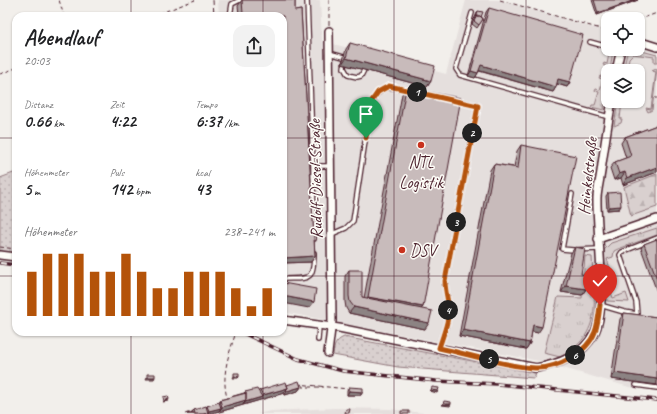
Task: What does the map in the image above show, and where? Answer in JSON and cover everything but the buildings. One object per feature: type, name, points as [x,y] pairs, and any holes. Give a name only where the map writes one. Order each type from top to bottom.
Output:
[{"type":"street","name":"Rudolf-Diesel-Straße","points":[[328,352],[331,326],[329,30]]},
{"type":"street","points":[[645,43],[657,47]]},
{"type":"street","name":"Heinkelstraße","points":[[287,321],[331,326],[536,368],[558,364],[575,355],[589,342],[595,333],[600,305],[597,196],[611,108]]},
{"type":"street","points":[[598,239],[657,219]]},
{"type":"street","points":[[0,255],[12,256]]},
{"type":"lane","points":[[231,12],[232,4],[240,0]]},
{"type":"lane","points":[[287,279],[306,278],[312,274],[314,270],[313,166],[307,0]]},
{"type":"lane","points":[[472,13],[456,69],[460,75],[609,117]]},
{"type":"lane","points":[[590,42],[601,44]]},
{"type":"lane","points":[[329,53],[353,60]]},
{"type":"lane","points":[[346,58],[344,68],[348,75],[357,77],[364,73],[364,70]]},
{"type":"lane","points":[[331,234],[351,223],[371,102],[378,92],[389,86],[411,91]]},
{"type":"lane","points":[[439,348],[449,304],[446,295],[445,281],[478,106],[456,101]]},
{"type":"lane","points":[[313,166],[330,166]]},
{"type":"lane","points":[[572,194],[562,249],[599,249]]},
{"type":"lane","points":[[600,305],[637,314],[636,302],[620,256],[622,252],[657,238]]},
{"type":"lane","points":[[318,340],[320,325]]},
{"type":"lane","points":[[636,385],[657,388]]},
{"type":"path","points":[[59,0],[63,12]]},
{"type":"path","points":[[164,12],[195,0]]},
{"type":"path","points":[[213,0],[214,12]]},
{"type":"path","points":[[329,0],[329,30]]},
{"type":"path","points":[[500,0],[601,29]]},
{"type":"path","points":[[645,17],[657,13]]},
{"type":"path","points":[[0,74],[12,70]]},
{"type":"path","points":[[0,247],[12,248]]},
{"type":"path","points":[[229,400],[227,398],[224,376],[235,336]]},
{"type":"path","points":[[298,384],[348,389]]},
{"type":"path","points":[[304,384],[303,387],[327,387]]},
{"type":"path","points":[[222,401],[227,398]]},
{"type":"path","points":[[185,414],[197,410]]},
{"type":"shaded area","points":[[218,0],[320,0],[322,41],[446,74],[466,0],[500,0],[601,30],[601,56],[645,56],[645,49],[657,52],[657,391],[629,387],[539,361],[287,313],[287,12],[219,12]]},
{"type":"shaded area","points":[[335,408],[390,409],[431,414],[257,414],[271,411]]},
{"type":"green space","points":[[645,52],[657,55],[657,63],[654,63],[654,57],[645,56]]},
{"type":"green space","points":[[609,56],[612,56],[611,64],[607,64]]},
{"type":"green space","points":[[626,56],[631,56],[628,64],[625,64]]},
{"type":"green space","points":[[657,69],[652,110],[648,112],[646,108],[651,109],[656,72],[652,71]]},
{"type":"green space","points":[[601,86],[601,108],[604,108],[604,110],[591,107],[592,105],[595,105],[599,92],[595,91],[596,89],[600,90]]},
{"type":"green space","points":[[617,108],[621,108],[621,123],[614,126]]},
{"type":"green space","points":[[12,174],[12,252],[0,253],[0,178]]},
{"type":"green space","points":[[657,174],[657,207],[631,216],[624,187]]},
{"type":"green space","points":[[657,228],[657,235],[618,249],[614,251],[613,257],[607,259],[615,284],[609,287],[613,298],[626,293],[629,302],[607,301],[604,250],[611,243]]},
{"type":"green space","points":[[585,256],[592,257],[594,301],[590,327],[584,338],[574,348],[560,357],[544,353],[558,297],[582,298]]},
{"type":"green space","points":[[344,337],[536,373],[534,378],[398,367],[333,355],[336,344]]},
{"type":"railway","points":[[0,263],[12,264]]},
{"type":"railway","points":[[249,336],[298,359],[343,371],[436,381],[497,384],[657,400]]},
{"type":"place","name":"NTL Logistik","points":[[421,145]]},
{"type":"place","name":"DSV","points":[[402,250]]},
{"type":"route","points":[[366,138],[371,102],[378,92],[389,86],[478,106],[445,281],[446,295],[449,304],[447,321],[439,348],[517,366],[536,368],[558,364],[575,355],[589,342],[595,333],[600,305]]}]
